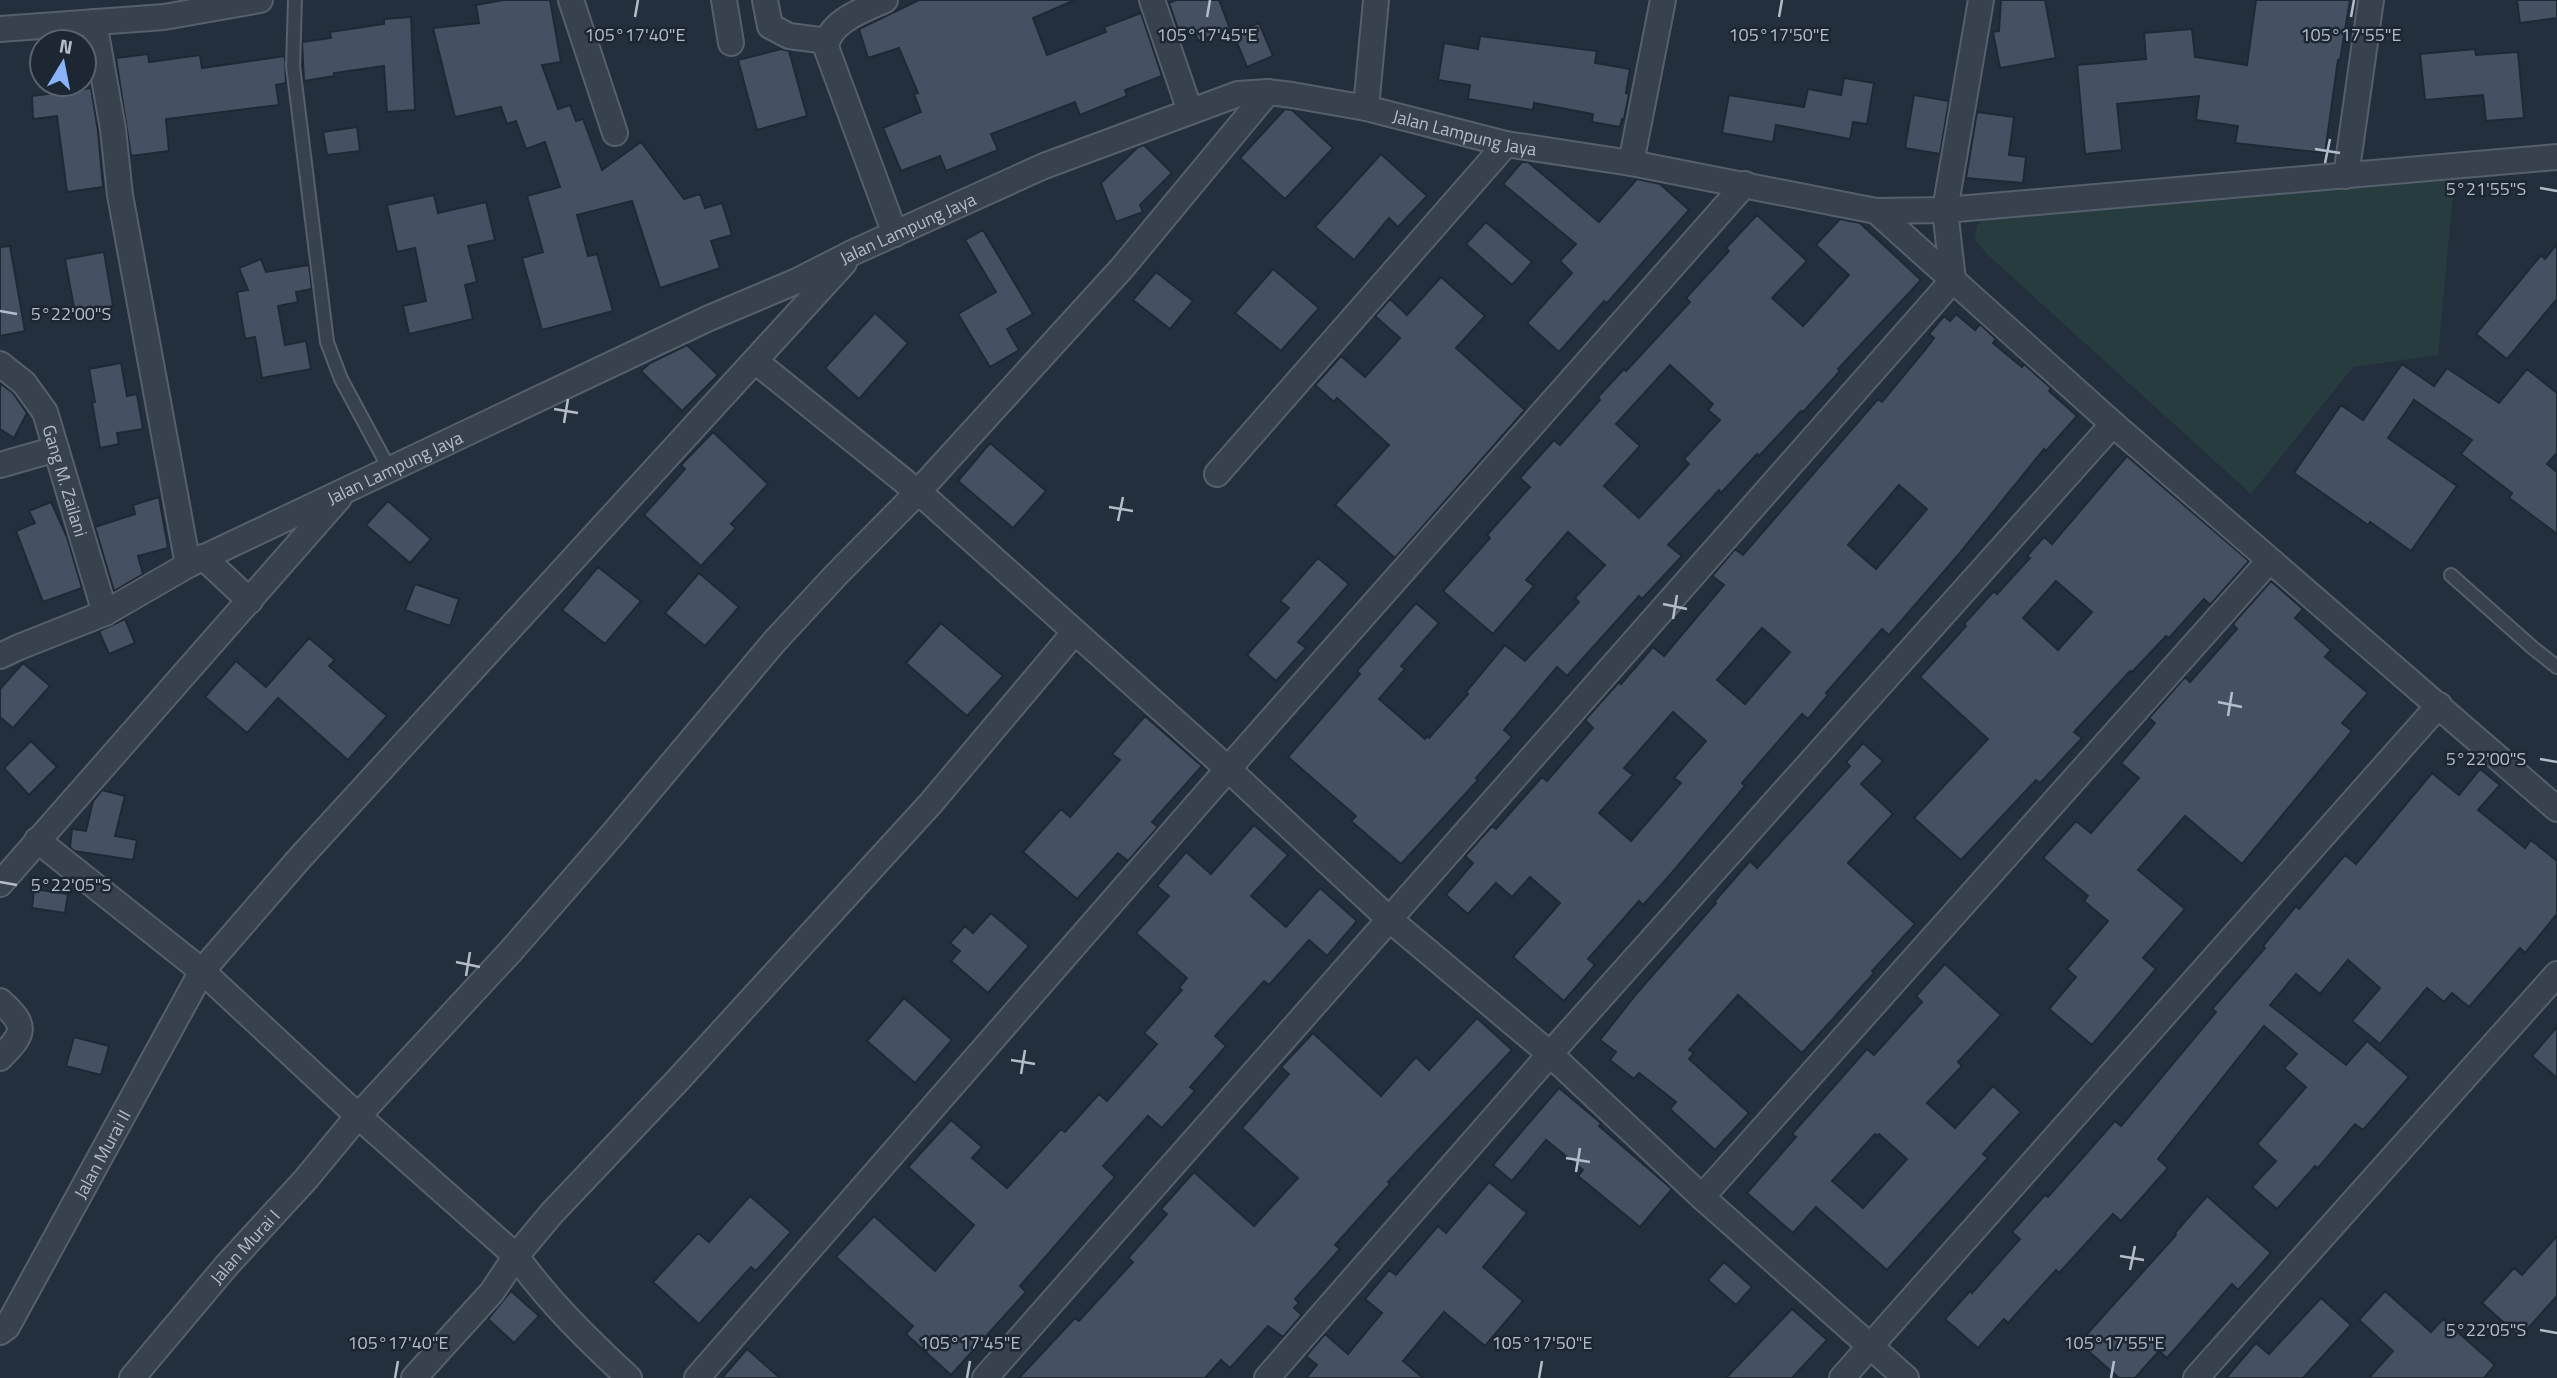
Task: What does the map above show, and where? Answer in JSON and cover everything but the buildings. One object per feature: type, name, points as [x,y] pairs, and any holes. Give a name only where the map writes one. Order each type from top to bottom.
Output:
[{"type":"street","points":[[0,29],[164,17],[260,0]]},
{"type":"street","points":[[571,0],[615,133]]},
{"type":"street","points":[[724,0],[731,43]]},
{"type":"street","points":[[765,0],[770,26],[789,36],[827,41]]},
{"type":"street","points":[[885,0],[838,25],[827,41],[827,51],[895,234]]},
{"type":"street","points":[[1152,0],[1190,111]]},
{"type":"street","points":[[1366,108],[1376,0]]},
{"type":"street","points":[[1631,163],[1663,0]]},
{"type":"street","points":[[985,1378],[1953,280],[1945,210],[1981,0]]},
{"type":"street","points":[[2346,176],[2371,0]]},
{"type":"street","points":[[94,22],[113,129],[120,195],[196,561],[250,601]]},
{"type":"street","name":"Jalan Lampung Jaya","points":[[0,656],[105,613],[196,561],[854,252],[1044,166],[1238,94],[1268,92],[1366,108],[1506,144],[1631,163],[1875,211],[1945,210],[2557,157]]},
{"type":"street","name":"Jalan Murai I","points":[[132,1378],[358,1116],[552,903],[774,642],[918,492],[1122,268],[1268,92]]},
{"type":"street","points":[[1217,474],[1506,144]]},
{"type":"street","points":[[697,1378],[1228,769],[1745,184]]},
{"type":"street","points":[[1875,211],[2269,561],[2557,809]]},
{"type":"street","name":"Jalan Murai II","points":[[0,1332],[7,1327],[202,971],[299,859],[854,252]]},
{"type":"street","points":[[755,361],[918,492],[1228,769],[1389,919],[1550,1054],[1702,1196],[1906,1378]]},
{"type":"street","name":"Gang M. Zailani","points":[[0,364],[24,383],[45,412],[105,613]]},
{"type":"street","points":[[1267,1378],[1550,1054],[2113,424]]},
{"type":"street","points":[[0,465],[56,449]]},
{"type":"street","points":[[0,884],[344,492]]},
{"type":"street","points":[[1702,1196],[2269,561]]},
{"type":"street","points":[[414,1378],[492,1292],[516,1256],[590,1172],[678,1080],[931,803],[1074,634]]},
{"type":"street","points":[[1842,1378],[2439,705]]},
{"type":"street","points":[[37,840],[202,971],[358,1116],[516,1256],[534,1281],[584,1337],[629,1378]]},
{"type":"street","points":[[2196,1378],[2557,974]]},
{"type":"street","points":[[0,1001],[17,1017],[21,1028],[16,1042],[0,1058]]},
{"type":"lane","points":[[295,0],[293,66],[327,342],[341,379],[390,470]]},
{"type":"lane","points":[[2451,575],[2557,667]]},
{"type":"green space","points":[[2455,172],[2438,355],[2353,367],[2251,494],[1988,255],[1975,240],[1977,225],[1989,214]]}]
